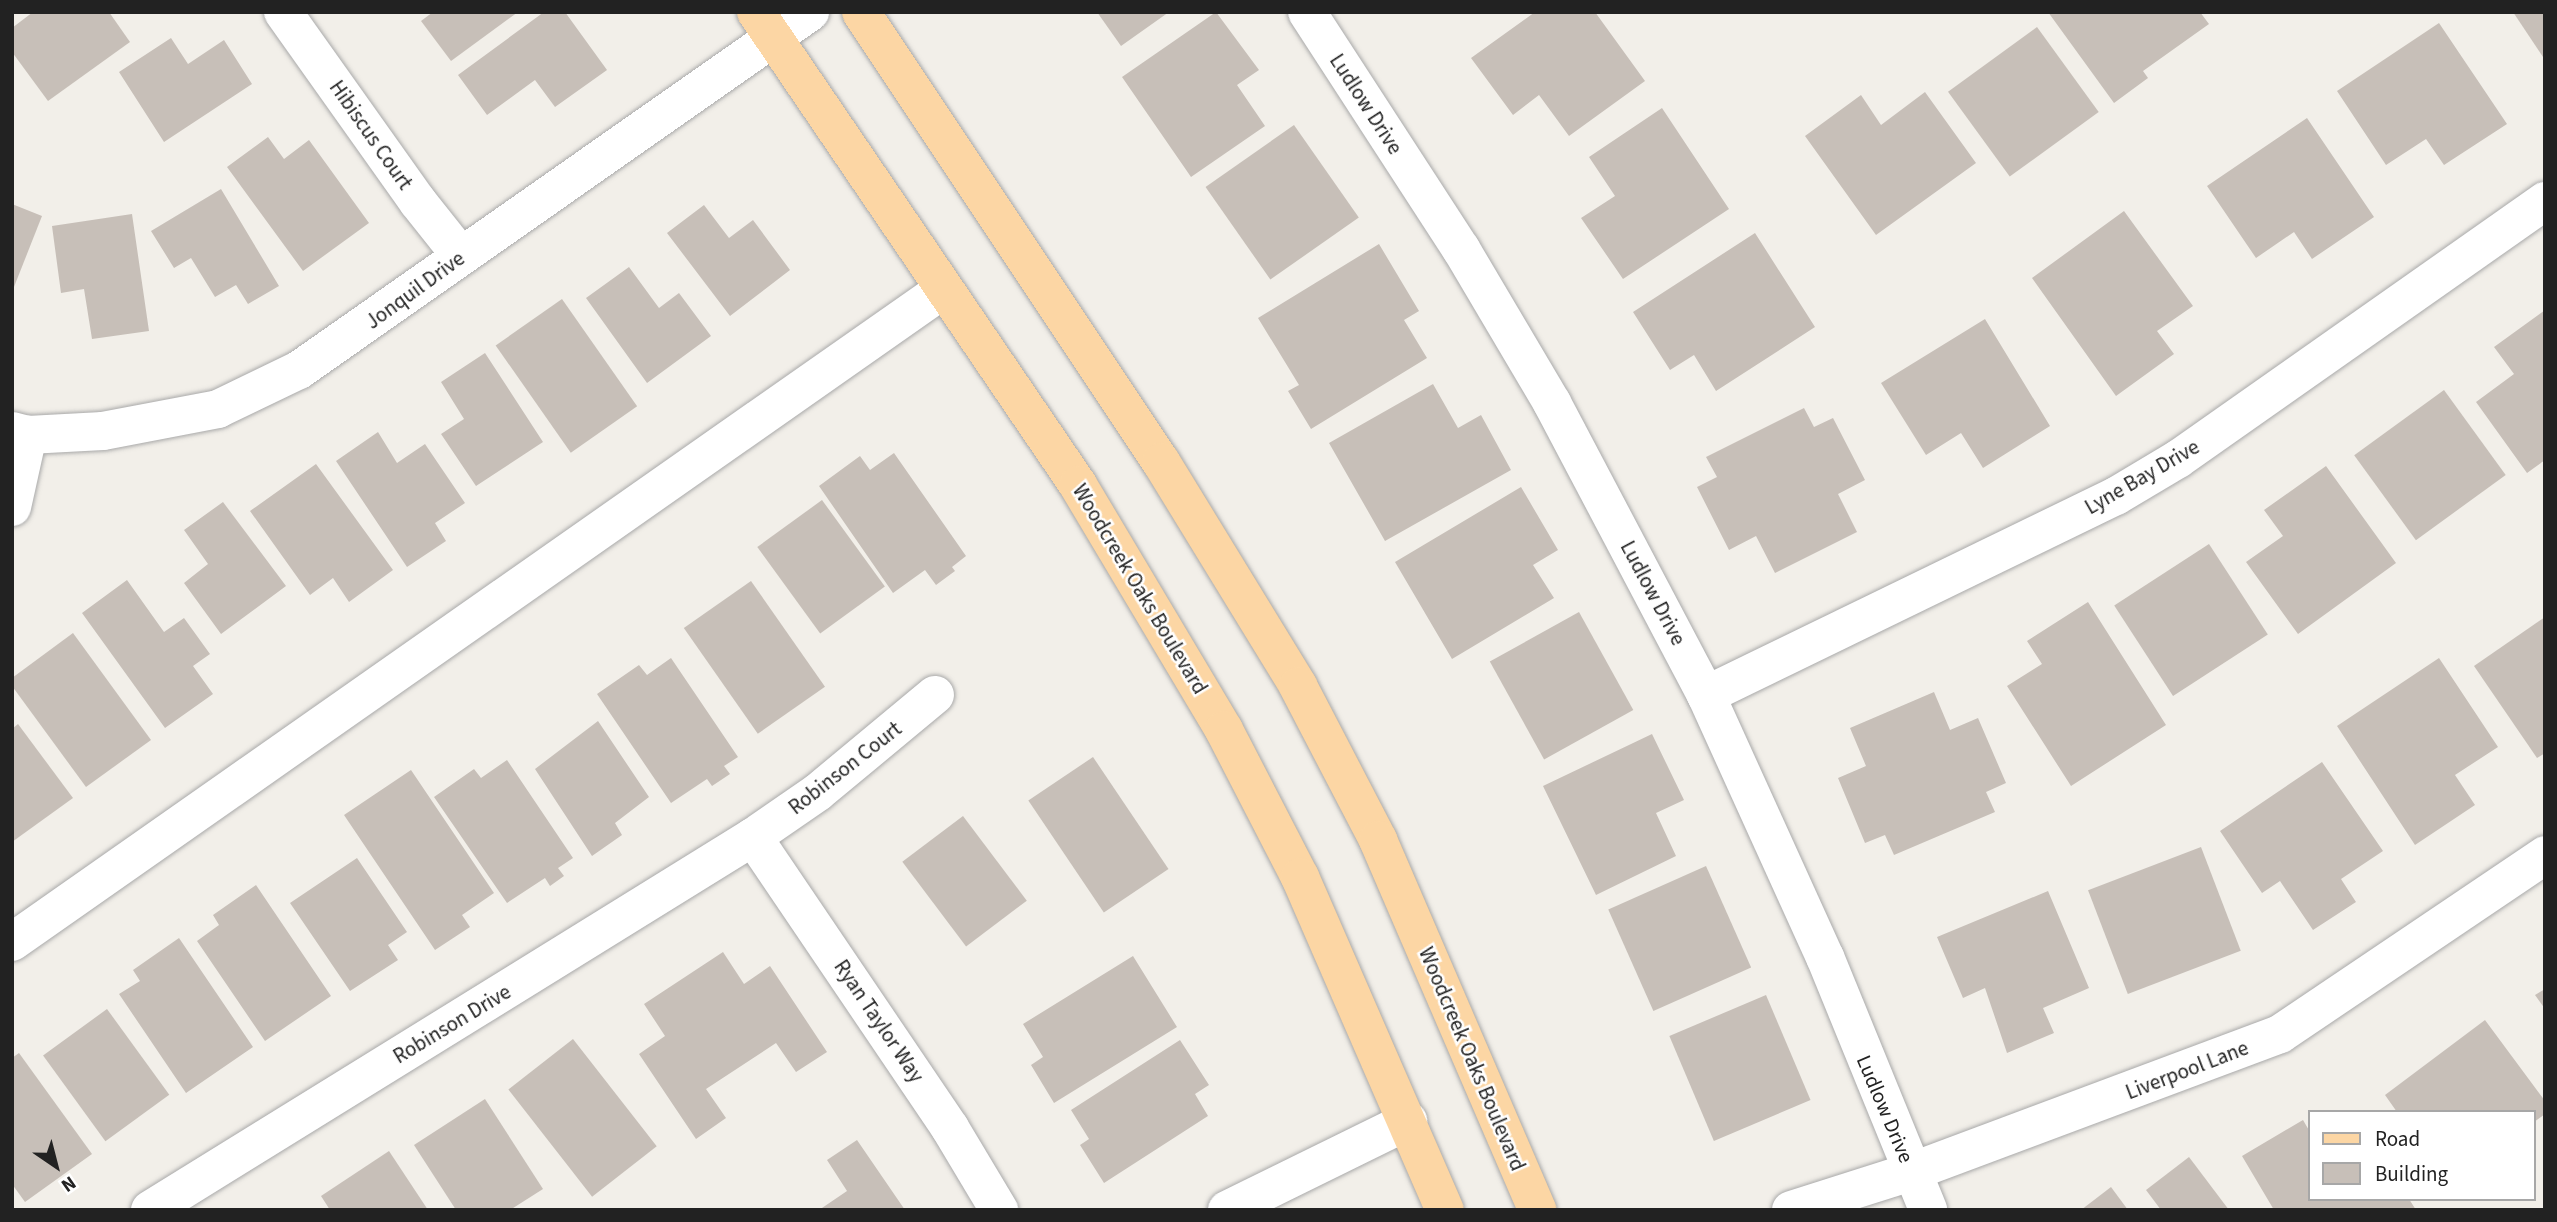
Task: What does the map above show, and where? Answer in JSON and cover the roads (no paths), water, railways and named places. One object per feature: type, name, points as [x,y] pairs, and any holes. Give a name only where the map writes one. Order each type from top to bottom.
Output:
[{"type":"main road","name":"Woodcreek Oaks Boulevard","points":[[861,12],[1161,462],[1298,686],[1378,840],[1537,1210]]},
{"type":"main road","name":"Woodcreek Oaks Boulevard","points":[[765,25],[1078,485],[1224,730],[1300,877],[1446,1210]]},
{"type":"street","name":"Hibiscus Court","points":[[284,12],[461,256]]},
{"type":"street","name":"Jonquil Drive","points":[[20,433],[103,431],[218,409],[299,370],[461,256],[765,25],[810,12]]},
{"type":"street","name":"Ludlow Drive","points":[[1307,12],[1461,249],[1552,403],[1706,695],[1825,957],[1928,1210]]},
{"type":"street","name":"Lyne Bay Drive","points":[[1706,695],[2116,496],[2178,459],[2545,201]]},
{"type":"street","points":[[12,942],[944,289]]},
{"type":"street","points":[[12,507],[20,433]]},
{"type":"street","name":"Robinson Court","points":[[753,837],[818,792],[935,695]]},
{"type":"street","name":"Robinson Drive","points":[[150,1210],[753,837]]},
{"type":"street","name":"Ryan Taylor Way","points":[[753,837],[950,1128],[999,1210]]},
{"type":"street","name":"Liverpool Lane","points":[[1791,1210],[1911,1172],[2280,1034],[2545,855]]},
{"type":"street","points":[[1227,1210],[1408,1121]]}]
